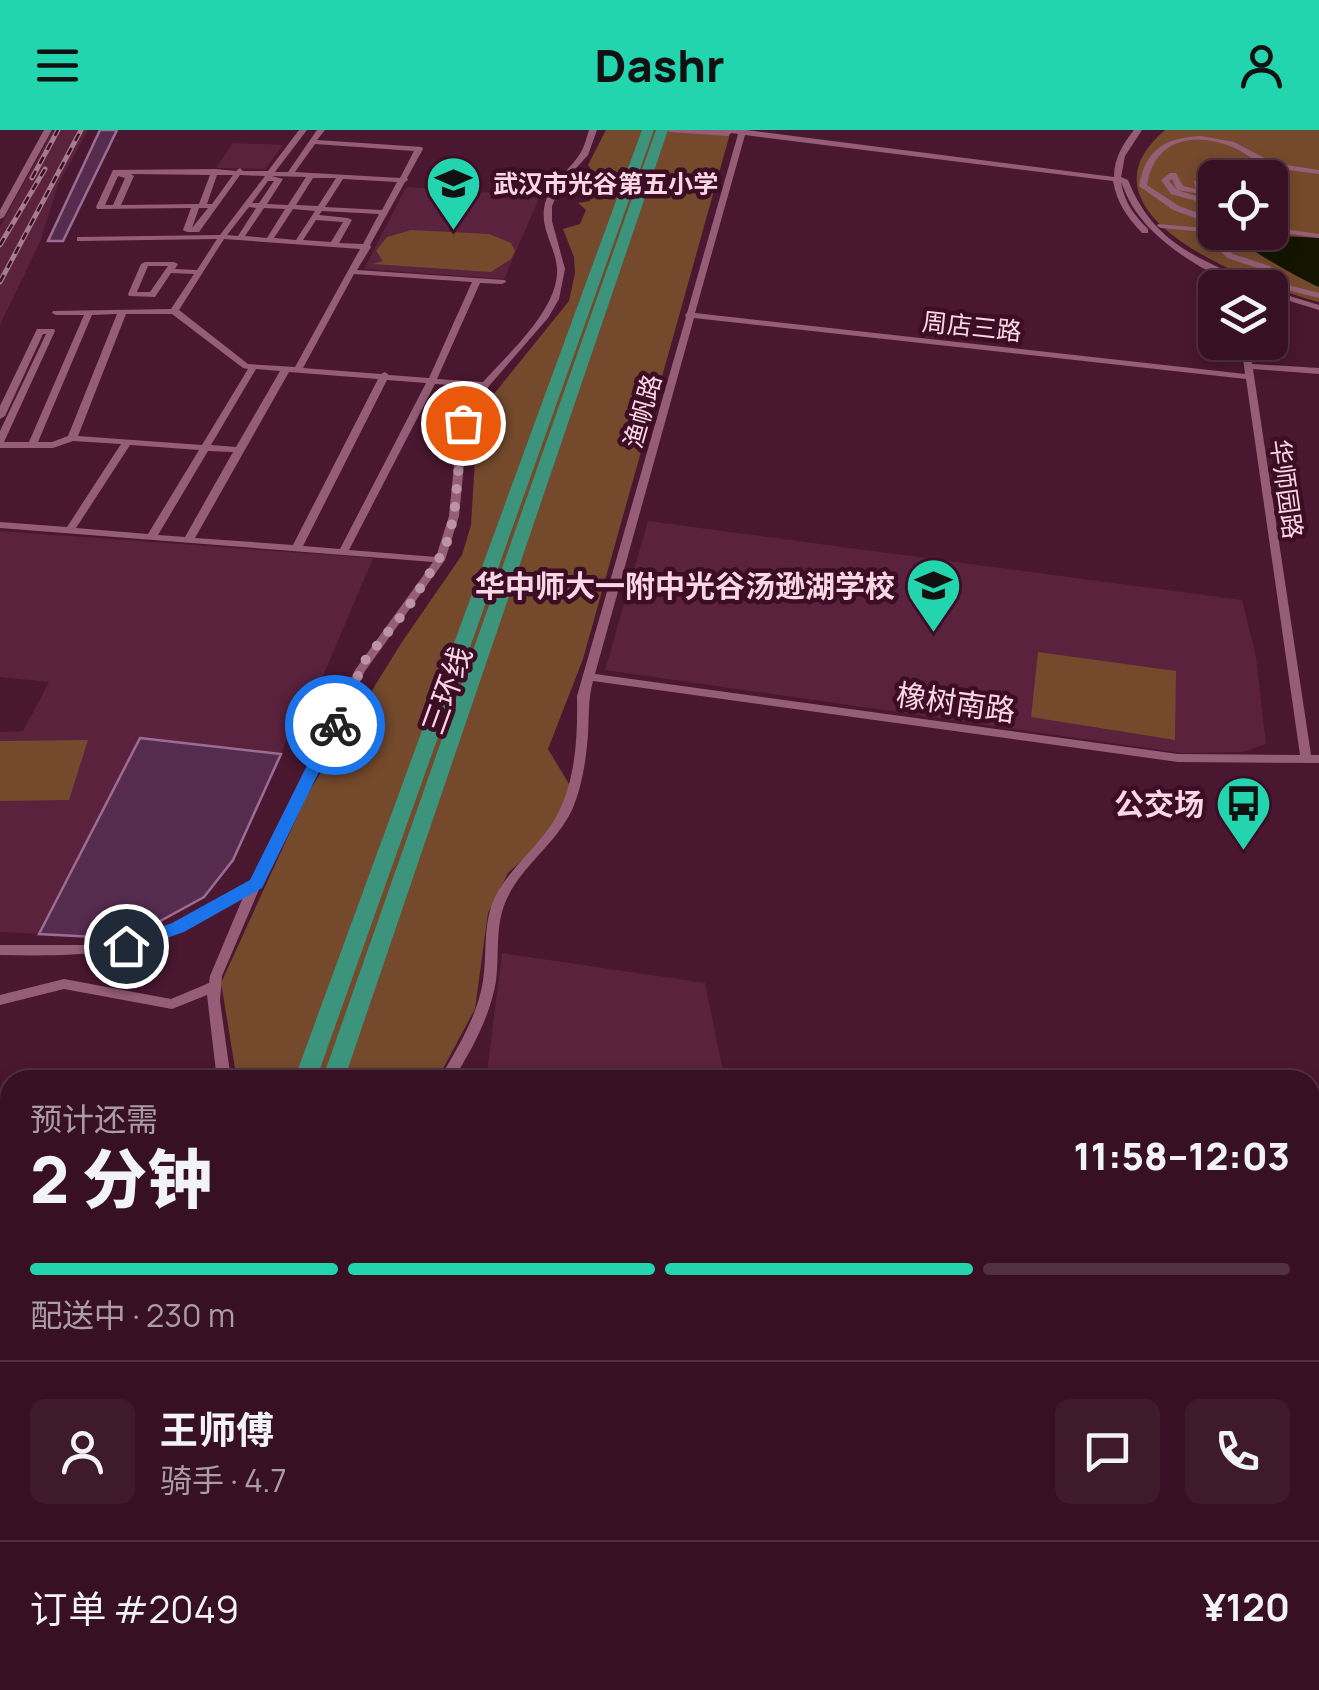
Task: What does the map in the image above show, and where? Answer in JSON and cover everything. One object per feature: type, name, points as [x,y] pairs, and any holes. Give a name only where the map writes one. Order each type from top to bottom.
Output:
[{"type":"highway","name":"三环线","points":[[309,1070],[648,130]]},
{"type":"highway","name":"三环线","points":[[336,1070],[662,130]]},
{"type":"street","points":[[1,214],[48,130]]},
{"type":"street","points":[[174,310],[222,237],[250,205],[303,130]]},
{"type":"street","points":[[291,173],[321,130]]},
{"type":"street","points":[[223,1070],[213,987],[256,884],[360,670],[440,560],[454,516],[461,430],[485,385],[555,299],[562,270],[548,221],[548,206],[558,184],[584,155],[593,130]]},
{"type":"street","points":[[670,130],[935,158]]},
{"type":"street","points":[[720,130],[1120,182]]},
{"type":"street","points":[[754,130],[989,165]]},
{"type":"street","points":[[1138,130],[1121,154],[1119,201],[1143,230],[1204,270]]},
{"type":"street","points":[[1120,182],[1129,154],[1147,130]]},
{"type":"street","points":[[742,134],[989,165]]},
{"type":"street","name":"渔帆路","points":[[451,1070],[470,1036],[488,988],[496,910],[508,884],[566,814],[583,726],[582,696],[742,134]]},
{"type":"street","points":[[1236,145],[1240,135]]},
{"type":"street","points":[[1198,215],[1149,193],[1143,186],[1144,169],[1158,148],[1189,140],[1236,145],[1274,165],[1319,172]]},
{"type":"street","points":[[298,369],[418,149],[312,142]]},
{"type":"street","points":[[189,234],[240,170]]},
{"type":"street","points":[[214,206],[100,207],[116,172],[240,170],[271,175],[404,180]]},
{"type":"street","points":[[189,234],[187,230],[215,171]]},
{"type":"street","points":[[268,240],[312,174]]},
{"type":"street","points":[[240,238],[279,179],[271,175]]},
{"type":"street","points":[[1198,192],[1180,188],[1174,175],[1165,180],[1174,192],[1198,201]]},
{"type":"street","points":[[114,176],[130,176],[116,207]]},
{"type":"street","points":[[298,242],[341,176]]},
{"type":"street","points":[[0,193],[14,193]]},
{"type":"street","points":[[250,205],[386,212]]},
{"type":"street","points":[[313,217],[348,220],[334,244]]},
{"type":"street","points":[[1161,226],[1198,230]]},
{"type":"street","points":[[1288,232],[1319,236]]},
{"type":"street","points":[[80,239],[189,234],[367,247]]},
{"type":"street","points":[[1224,250],[1230,256],[1267,268],[1278,284],[1319,296]]},
{"type":"street","points":[[145,264],[174,264],[169,270],[152,294],[132,294],[145,264]]},
{"type":"street","points":[[169,270],[200,272]]},
{"type":"street","points":[[354,272],[502,282]]},
{"type":"street","points":[[344,550],[432,380],[477,280]]},
{"type":"street","points":[[1288,301],[1319,311]]},
{"type":"street","points":[[56,312],[174,310],[246,366],[485,385]]},
{"type":"street","points":[[32,445],[89,312]]},
{"type":"street","points":[[72,438],[123,312]]},
{"type":"street","name":"周店三路","points":[[689,315],[1250,372],[1319,371]]},
{"type":"street","points":[[0,416],[17,392],[51,331],[40,331],[17,392],[0,443],[54,446],[72,438],[239,450]]},
{"type":"street","name":"华师园路","points":[[1248,360],[1312,760]]},
{"type":"street","points":[[152,536],[254,366]]},
{"type":"street","points":[[189,538],[286,368]]},
{"type":"street","points":[[298,546],[385,375]]},
{"type":"street","points":[[70,530],[128,442]]},
{"type":"street","points":[[0,525],[440,560]]},
{"type":"street","name":"橡树南路","points":[[588,677],[1178,758],[1312,760]]},
{"type":"street","points":[[0,950],[95,951],[126,946],[178,928],[256,884]]},
{"type":"street","points":[[0,1000],[64,984],[143,1002],[172,1004],[213,987]]},
{"type":"shaded area","points":[[53,130],[88,130],[58,185],[40,242],[0,325],[0,227]]},
{"type":"shaded area","points":[[606,130],[731,130],[583,659],[548,749],[572,789],[548,836],[508,873],[488,913],[475,1009],[442,1070],[235,1070],[221,983],[307,795],[402,642],[462,555],[471,525],[476,442],[485,405],[569,301],[574,257],[563,229],[580,224],[586,210],[578,203],[590,201],[587,184],[596,177],[588,165]]},
{"type":"shaded area","points":[[1165,130],[1319,130],[1319,302],[1288,292],[1288,270],[1233,270],[1181,242],[1153,217],[1138,190],[1140,161]]},
{"type":"shaded area","points":[[233,143],[283,145],[265,169],[216,168]]},
{"type":"shaded area","name":"武汉市光谷第五小学","points":[[406,187],[540,196],[504,279],[364,269]]},
{"type":"shaded area","points":[[411,230],[489,234],[511,243],[515,251],[511,259],[491,272],[373,264],[383,261],[376,251],[387,237]]},
{"type":"shaded area","points":[[1288,236],[1319,238],[1319,287],[1279,266],[1253,250],[1288,250]]},
{"type":"shaded area","name":"华中师大一附中光谷汤逊湖学校","points":[[648,521],[1242,600],[1256,657],[1266,744],[1243,752],[1181,753],[605,670]]},
{"type":"shaded area","points":[[0,531],[373,558],[312,702],[302,702],[281,754],[140,738],[39,934],[0,932],[0,732],[23,731],[49,682],[0,677]]},
{"type":"shaded area","points":[[1038,652],[1176,671],[1175,740],[1031,717]]},
{"type":"shaded area","points":[[88,740],[69,800],[0,801],[0,741]]},
{"type":"shaded area","points":[[502,953],[705,983],[723,1070],[487,1070]]},
{"type":"building","points":[[100,130],[117,130],[63,241],[48,241]]},
{"type":"building","points":[[140,738],[281,754],[233,860],[204,897],[151,926],[95,937],[39,934]]},
{"type":"railway","points":[[32,178],[58,130]]},
{"type":"railway","points":[[0,282],[81,130]]},
{"type":"railway","points":[[0,245],[45,169]]},
{"type":"way so far","points":[[335,725],[366,659],[407,609],[445,549],[454,516],[463,423]]},
{"type":"place","name":"武汉市光谷第五小学","points":[[454,232]]},
{"type":"place","name":"华中师大一附中光谷汤逊湖学校","points":[[934,634]]},
{"type":"place","name":"公交场","points":[[1243,852]]},
{"type":"route","points":[[126,946],[178,928],[256,884],[335,725]]}]
